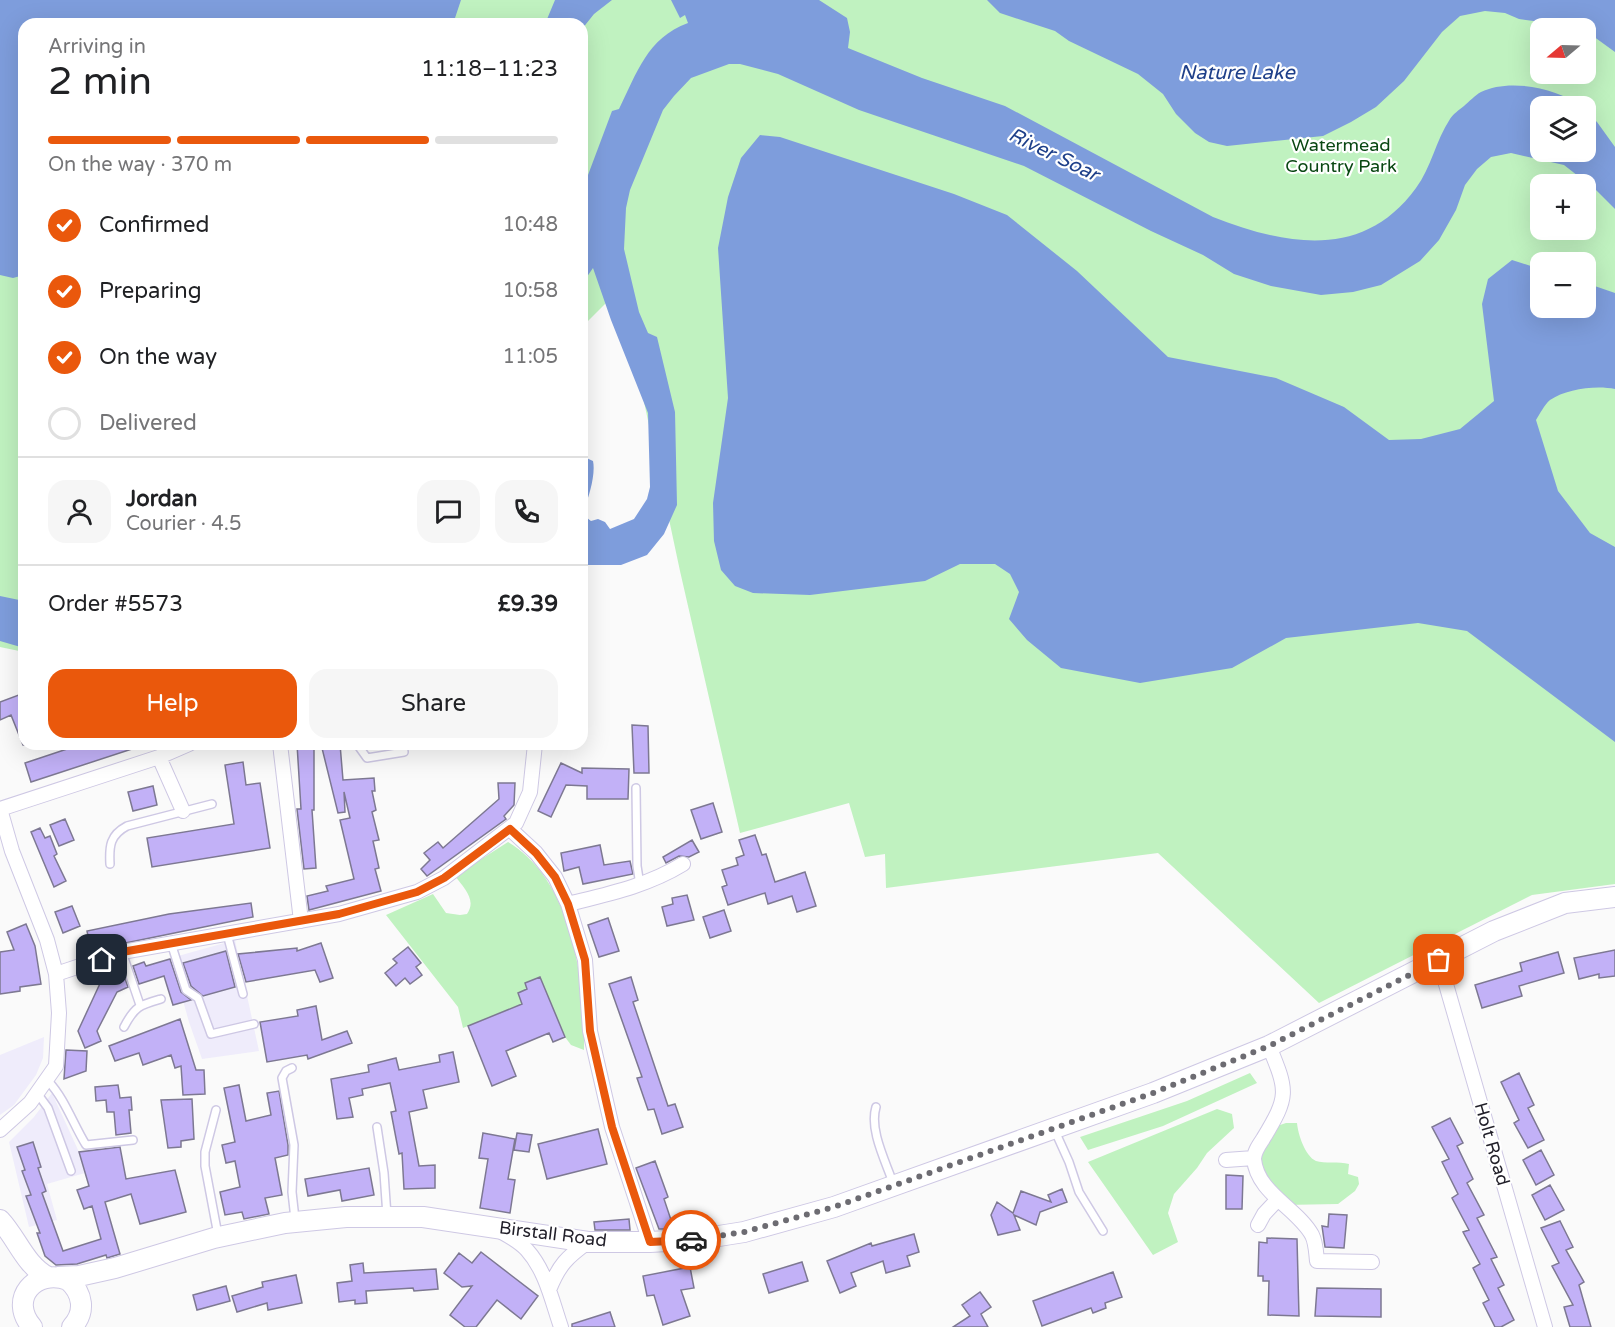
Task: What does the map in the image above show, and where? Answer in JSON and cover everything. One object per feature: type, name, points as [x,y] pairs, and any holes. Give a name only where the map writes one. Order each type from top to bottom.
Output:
[{"type":"street","points":[[0,1130],[38,1093],[56,1066],[59,1013],[56,974],[47,940],[12,851],[0,809],[175,750]]},
{"type":"street","points":[[281,750],[301,921]]},
{"type":"street","points":[[56,974],[122,952],[339,914],[417,892],[444,878],[510,829],[522,812],[530,792],[534,750]]},
{"type":"street","points":[[159,757],[183,811]]},
{"type":"street","points":[[510,829],[536,853],[555,877],[568,904],[585,960],[590,1031],[612,1127],[650,1242]]},
{"type":"street","points":[[568,904],[640,885],[664,876],[683,864]]},
{"type":"street","name":"Birstall Road","points":[[53,1277],[79,1276],[115,1268],[218,1237],[295,1222],[387,1216],[423,1217],[588,1242],[700,1239],[744,1232],[834,1207],[1153,1093],[1269,1046],[1494,931],[1565,903],[1615,897]]},
{"type":"street","name":"Holt Road","points":[[1439,960],[1545,1327]]},
{"type":"street","points":[[1269,1046],[1284,1085],[1284,1099],[1254,1158],[1257,1169],[1265,1184],[1298,1216],[1313,1236],[1317,1261],[1372,1262]]},
{"type":"street","points":[[1226,1160],[1254,1158]]},
{"type":"street","points":[[1258,1225],[1264,1214],[1278,1199]]},
{"type":"street","points":[[0,1220],[10,1230],[38,1272],[73,1284],[82,1304]]},
{"type":"street","points":[[496,1228],[526,1248],[534,1259],[549,1290],[561,1327]]},
{"type":"street","points":[[549,1290],[557,1270],[568,1256],[588,1242]]},
{"type":"street","points":[[20,1248],[26,1293]]},
{"type":"street","name":"Birstall Road","points":[[72,1327],[81,1314],[82,1304],[98,1281],[115,1268]]},
{"type":"street","points":[[26,1322],[23,1302],[26,1293],[38,1280],[53,1277]]},
{"type":"lane","points":[[361,750],[367,758],[404,752],[404,750]]},
{"type":"lane","points":[[636,788],[637,866],[640,885]]},
{"type":"lane","points":[[110,864],[111,840],[116,832],[127,826],[212,804]]},
{"type":"lane","points":[[227,934],[243,994]]},
{"type":"lane","points":[[171,943],[186,990],[198,998],[211,1034],[254,1024]]},
{"type":"lane","points":[[122,952],[140,1005]]},
{"type":"lane","points":[[124,1026],[133,1010],[140,1005],[161,999]]},
{"type":"lane","points":[[292,1068],[286,1071],[282,1078],[294,1145],[292,1192],[295,1222]]},
{"type":"lane","points":[[48,1081],[60,1094],[71,1120],[86,1145],[133,1140]]},
{"type":"lane","points":[[38,1093],[48,1108],[71,1171]]},
{"type":"lane","points":[[876,1107],[874,1113],[877,1134],[894,1186]]},
{"type":"lane","points":[[216,1110],[205,1152],[205,1166],[218,1237]]},
{"type":"lane","points":[[377,1127],[387,1216]]},
{"type":"lane","points":[[1054,1129],[1079,1192],[1103,1231]]},
{"type":"shaded area","points":[[235,940],[259,1051],[202,1059],[171,958]]},
{"type":"shaded area","points":[[44,1037],[43,1058],[36,1075],[14,1105],[0,1115],[0,1055]]},
{"type":"shaded area","points":[[52,1093],[79,1152],[85,1173],[47,1184],[57,1220],[29,1227],[9,1142],[34,1117]]},
{"type":"green space","name":"Watermead Country Park","points":[[0,0],[1615,0],[1615,884],[1532,895],[1319,1003],[1158,853],[886,888],[885,854],[865,857],[849,803],[740,833],[680,571],[620,289],[588,321],[588,18],[18,18],[18,651],[0,647]]},
{"type":"green space","points":[[508,842],[530,859],[547,881],[561,906],[578,964],[582,993],[584,1050],[571,1045],[565,1037],[540,977],[527,989],[518,993],[522,1004],[463,1028],[458,1007],[386,915],[433,894],[446,913],[467,914],[471,904],[470,899],[455,876]]},
{"type":"green space","points":[[1250,1073],[1257,1083],[1163,1126],[1088,1150],[1080,1137],[1187,1101]]},
{"type":"green space","points":[[1217,1109],[1232,1114],[1234,1128],[1207,1153],[1174,1194],[1168,1213],[1178,1242],[1153,1255],[1088,1162]]},
{"type":"green space","points":[[1297,1123],[1305,1150],[1316,1161],[1349,1164],[1348,1174],[1358,1177],[1359,1184],[1355,1191],[1338,1204],[1285,1205],[1265,1184],[1258,1146],[1277,1126]]},
{"type":"water","points":[[0,0],[461,0],[455,18],[18,18],[18,277],[13,278],[0,275]]},
{"type":"water","points":[[555,0],[612,0],[588,22],[588,18],[548,18]]},
{"type":"water","name":"River Soar","points":[[671,0],[819,0],[847,18],[850,32],[848,48],[922,78],[1005,106],[1213,217],[1268,235],[1295,239],[1322,240],[1347,237],[1372,227],[1395,211],[1421,180],[1451,117],[1479,93],[1492,88],[1519,86],[1546,90],[1563,96],[1530,96],[1530,157],[1511,153],[1491,157],[1477,169],[1465,185],[1456,210],[1439,240],[1420,261],[1381,285],[1353,292],[1321,295],[1271,286],[1234,274],[1203,255],[1024,166],[859,110],[778,74],[740,64],[729,64],[691,78],[663,110],[630,190],[626,208],[624,249],[639,312],[648,333],[657,337],[675,412],[677,505],[664,534],[647,555],[621,565],[588,565],[588,519],[605,522],[610,529],[634,519],[647,499],[650,487],[648,413],[593,268],[588,275],[588,175],[612,111],[619,109],[638,70],[653,47],[662,38],[688,23],[685,15],[680,18]]},
{"type":"water","name":"Nature Lake","points":[[987,0],[1615,0],[1615,52],[1596,38],[1596,18],[1530,18],[1530,20],[1505,13],[1485,11],[1460,16],[1442,32],[1404,81],[1376,107],[1351,122],[1323,136],[1227,146],[1209,142],[1195,133],[1176,114],[1163,94],[1138,74],[1069,41],[1055,31],[1000,13]]},
{"type":"water","points":[[1596,121],[1615,147],[1615,209],[1596,190],[1596,174],[1576,174],[1564,165],[1551,162],[1596,162]]},
{"type":"water","points":[[760,135],[780,137],[954,194],[1007,215],[1077,271],[1168,357],[1276,378],[1344,407],[1389,440],[1421,439],[1460,429],[1494,401],[1482,304],[1488,279],[1512,260],[1530,266],[1530,318],[1596,318],[1596,286],[1615,293],[1615,389],[1590,388],[1564,393],[1550,400],[1536,420],[1558,491],[1590,533],[1615,547],[1615,742],[1467,631],[1418,623],[1286,638],[1232,668],[1140,683],[1061,668],[1027,640],[1009,619],[1019,592],[1010,574],[995,564],[960,564],[925,581],[810,595],[753,593],[735,586],[721,570],[714,541],[713,503],[728,398],[718,248],[728,197],[741,158]]},
{"type":"water","points":[[588,459],[593,461],[594,467],[588,498]]},
{"type":"water","points":[[0,596],[18,600],[18,646],[0,641]]},
{"type":"building","points":[[18,695],[18,732],[11,715],[0,720],[0,702]]},
{"type":"building","points":[[632,725],[648,726],[649,773],[634,773]]},
{"type":"building","points":[[64,750],[129,750],[31,782],[25,763]]},
{"type":"building","points":[[297,750],[314,750],[314,810],[312,810],[316,868],[304,869],[297,809],[301,809]]},
{"type":"building","points":[[322,750],[340,750],[343,780],[374,778],[375,791],[372,791],[376,810],[372,812],[379,840],[373,841],[379,868],[375,869],[381,891],[309,910],[307,896],[328,891],[326,886],[354,879],[340,820],[350,818],[344,792],[345,812],[338,813]]},
{"type":"building","points":[[243,762],[246,785],[260,783],[270,848],[152,867],[147,838],[234,824],[225,765]]},
{"type":"building","points":[[561,763],[582,773],[582,768],[629,769],[628,799],[587,799],[587,786],[566,785],[551,817],[538,811]]},
{"type":"building","points":[[498,783],[515,783],[514,805],[504,816],[506,819],[427,876],[421,869],[430,860],[424,853],[438,842],[443,848],[499,799]]},
{"type":"building","points":[[153,786],[157,805],[133,811],[128,792]]},
{"type":"building","points":[[713,803],[722,832],[701,839],[691,810]]},
{"type":"building","points":[[65,819],[74,840],[59,846],[50,825]]},
{"type":"building","points":[[40,828],[45,838],[50,836],[57,854],[54,856],[66,881],[54,887],[31,832]]},
{"type":"building","points":[[755,835],[762,855],[766,854],[775,882],[805,872],[816,906],[797,912],[792,896],[768,904],[765,893],[728,905],[722,887],[727,885],[722,870],[738,865],[736,858],[744,855],[739,840]]},
{"type":"building","points":[[692,840],[699,852],[689,857],[679,856],[666,863],[663,857]]},
{"type":"building","points":[[600,845],[604,865],[630,861],[633,874],[583,884],[579,867],[564,871],[561,853]]},
{"type":"building","points":[[687,895],[694,920],[667,926],[662,907],[673,904],[672,898]]},
{"type":"building","points":[[251,903],[253,917],[91,950],[87,931],[169,914]]},
{"type":"building","points":[[72,906],[80,926],[63,933],[55,912]]},
{"type":"building","points":[[724,910],[731,931],[710,938],[703,917]]},
{"type":"building","points":[[608,918],[619,951],[599,957],[588,925]]},
{"type":"building","points":[[26,924],[35,946],[41,984],[20,987],[20,991],[0,994],[0,952],[14,950],[7,932]]},
{"type":"building","points":[[321,943],[333,978],[320,982],[315,970],[246,982],[238,954],[297,948],[297,951]]},
{"type":"building","points":[[408,947],[421,963],[416,967],[422,975],[410,984],[405,978],[396,986],[385,973],[397,963],[393,959]]},
{"type":"building","points":[[1615,950],[1615,976],[1599,978],[1599,974],[1579,979],[1574,958]]},
{"type":"building","points":[[226,951],[235,987],[203,996],[191,986],[183,963]]},
{"type":"building","points":[[1558,952],[1564,973],[1519,986],[1522,996],[1482,1008],[1475,985],[1522,971],[1520,963]]},
{"type":"building","points":[[170,959],[181,992],[191,1000],[173,1005],[164,976],[139,984],[133,966],[144,962],[146,966]]},
{"type":"building","points":[[122,970],[128,987],[117,992],[97,1031],[101,1041],[85,1048],[78,1031],[103,977]]},
{"type":"building","points":[[540,977],[565,1037],[553,1042],[549,1033],[506,1051],[516,1076],[492,1086],[468,1026],[522,1004],[518,993],[527,989],[525,983]]},
{"type":"building","points":[[631,977],[638,1000],[633,1002],[668,1106],[675,1104],[683,1127],[662,1134],[654,1109],[648,1110],[637,1078],[642,1077],[609,984]]},
{"type":"building","points":[[316,1006],[322,1040],[347,1031],[352,1043],[308,1059],[307,1055],[267,1062],[260,1022],[298,1016],[297,1010]]},
{"type":"building","points":[[180,1019],[196,1070],[204,1070],[205,1094],[183,1095],[181,1066],[175,1068],[171,1055],[143,1065],[139,1053],[115,1061],[109,1046]]},
{"type":"building","points":[[66,1050],[87,1051],[86,1071],[64,1079]]},
{"type":"building","points":[[453,1052],[459,1082],[423,1090],[427,1108],[409,1112],[419,1166],[435,1165],[435,1188],[404,1189],[402,1153],[399,1154],[391,1112],[396,1111],[390,1083],[362,1089],[363,1095],[349,1098],[353,1117],[337,1119],[331,1079],[369,1072],[368,1065],[396,1058],[399,1070],[440,1062],[439,1055]]},
{"type":"building","points":[[1519,1073],[1534,1105],[1528,1108],[1544,1140],[1528,1148],[1514,1123],[1519,1120],[1501,1082]]},
{"type":"building","points":[[118,1085],[120,1098],[131,1097],[132,1110],[129,1110],[131,1133],[116,1135],[114,1112],[107,1112],[106,1100],[96,1101],[95,1087]]},
{"type":"building","points":[[239,1085],[246,1121],[271,1115],[267,1093],[279,1091],[288,1145],[288,1155],[275,1158],[282,1195],[265,1198],[269,1214],[244,1219],[242,1212],[225,1215],[220,1192],[240,1187],[235,1161],[226,1163],[222,1145],[235,1142],[224,1088]]},
{"type":"building","points":[[192,1099],[194,1139],[181,1141],[181,1147],[168,1148],[161,1100]]},
{"type":"building","points":[[1450,1118],[1463,1143],[1457,1146],[1473,1179],[1467,1183],[1484,1215],[1477,1218],[1497,1257],[1491,1259],[1504,1285],[1498,1288],[1514,1320],[1501,1327],[1495,1327],[1483,1303],[1489,1300],[1473,1268],[1480,1264],[1463,1232],[1469,1230],[1452,1198],[1458,1194],[1442,1162],[1449,1159],[1432,1127]]},
{"type":"building","points":[[598,1129],[607,1164],[547,1179],[538,1144]]},
{"type":"building","points":[[483,1133],[515,1139],[508,1179],[515,1180],[510,1213],[480,1208],[488,1159],[479,1158]]},
{"type":"building","points":[[517,1133],[532,1135],[529,1152],[514,1150]]},
{"type":"building","points":[[33,1142],[41,1167],[38,1168],[46,1191],[42,1193],[63,1251],[101,1239],[92,1206],[84,1209],[77,1190],[89,1186],[79,1152],[120,1147],[126,1179],[175,1170],[186,1212],[140,1224],[131,1194],[105,1202],[120,1254],[107,1258],[106,1255],[77,1264],[56,1265],[45,1256],[37,1233],[40,1233],[26,1196],[31,1195],[22,1171],[25,1170],[17,1147]]},
{"type":"building","points":[[1541,1150],[1554,1175],[1536,1185],[1523,1160]]},
{"type":"building","points":[[655,1161],[668,1197],[664,1199],[674,1229],[659,1229],[636,1168]]},
{"type":"building","points":[[369,1168],[374,1195],[342,1201],[340,1190],[308,1196],[305,1179]]},
{"type":"building","points":[[1226,1175],[1243,1176],[1242,1209],[1226,1209]]},
{"type":"building","points":[[1550,1185],[1564,1210],[1545,1220],[1532,1195]]},
{"type":"building","points":[[1062,1189],[1067,1202],[1040,1212],[1036,1225],[1014,1215],[1020,1230],[998,1235],[991,1215],[997,1202],[1013,1213],[1021,1191],[1051,1202],[1048,1195]]},
{"type":"building","points":[[1329,1214],[1347,1215],[1344,1248],[1325,1247],[1322,1226],[1328,1227]]},
{"type":"building","points":[[629,1219],[630,1230],[595,1230],[594,1222]]},
{"type":"building","points":[[1560,1221],[1573,1247],[1566,1250],[1584,1282],[1579,1285],[1591,1327],[1570,1327],[1564,1307],[1573,1305],[1552,1266],[1559,1263],[1541,1228]]},
{"type":"building","points":[[914,1234],[919,1252],[907,1256],[910,1266],[886,1273],[883,1261],[851,1273],[856,1286],[840,1293],[827,1261],[871,1243],[872,1246]]},
{"type":"building","points":[[1267,1238],[1297,1239],[1299,1316],[1268,1315],[1269,1281],[1263,1281],[1263,1276],[1258,1276],[1259,1242],[1267,1243]]},
{"type":"building","points":[[481,1252],[538,1296],[521,1319],[497,1300],[476,1327],[465,1327],[450,1315],[472,1286],[462,1287],[444,1273],[459,1253],[472,1263]]},
{"type":"building","points":[[802,1262],[808,1281],[769,1293],[763,1274]]},
{"type":"building","points":[[363,1263],[364,1273],[436,1269],[438,1289],[366,1291],[367,1303],[355,1304],[355,1300],[339,1302],[337,1283],[352,1281],[350,1265]]},
{"type":"building","points":[[690,1267],[694,1288],[681,1290],[690,1316],[663,1325],[654,1295],[647,1296],[643,1276]]},
{"type":"building","points":[[1113,1272],[1122,1297],[1105,1303],[1106,1308],[1093,1313],[1091,1308],[1042,1326],[1033,1301]]},
{"type":"building","points":[[296,1275],[302,1303],[268,1310],[267,1303],[237,1312],[232,1296],[263,1287],[262,1282]]},
{"type":"building","points":[[226,1286],[230,1301],[197,1310],[193,1295]]},
{"type":"building","points":[[1317,1288],[1381,1289],[1381,1317],[1315,1316]]},
{"type":"building","points":[[980,1292],[991,1307],[981,1314],[988,1327],[953,1327],[970,1316],[962,1305]]},
{"type":"building","points":[[610,1312],[615,1327],[572,1327],[572,1324]]},
{"type":"way so far","points":[[691,1240],[744,1232],[834,1207],[1100,1113],[1269,1046],[1439,960]]},
{"type":"route","points":[[102,960],[122,952],[339,914],[417,892],[444,878],[510,829],[536,853],[555,877],[568,904],[585,960],[590,1031],[612,1127],[650,1242],[691,1240]]}]
